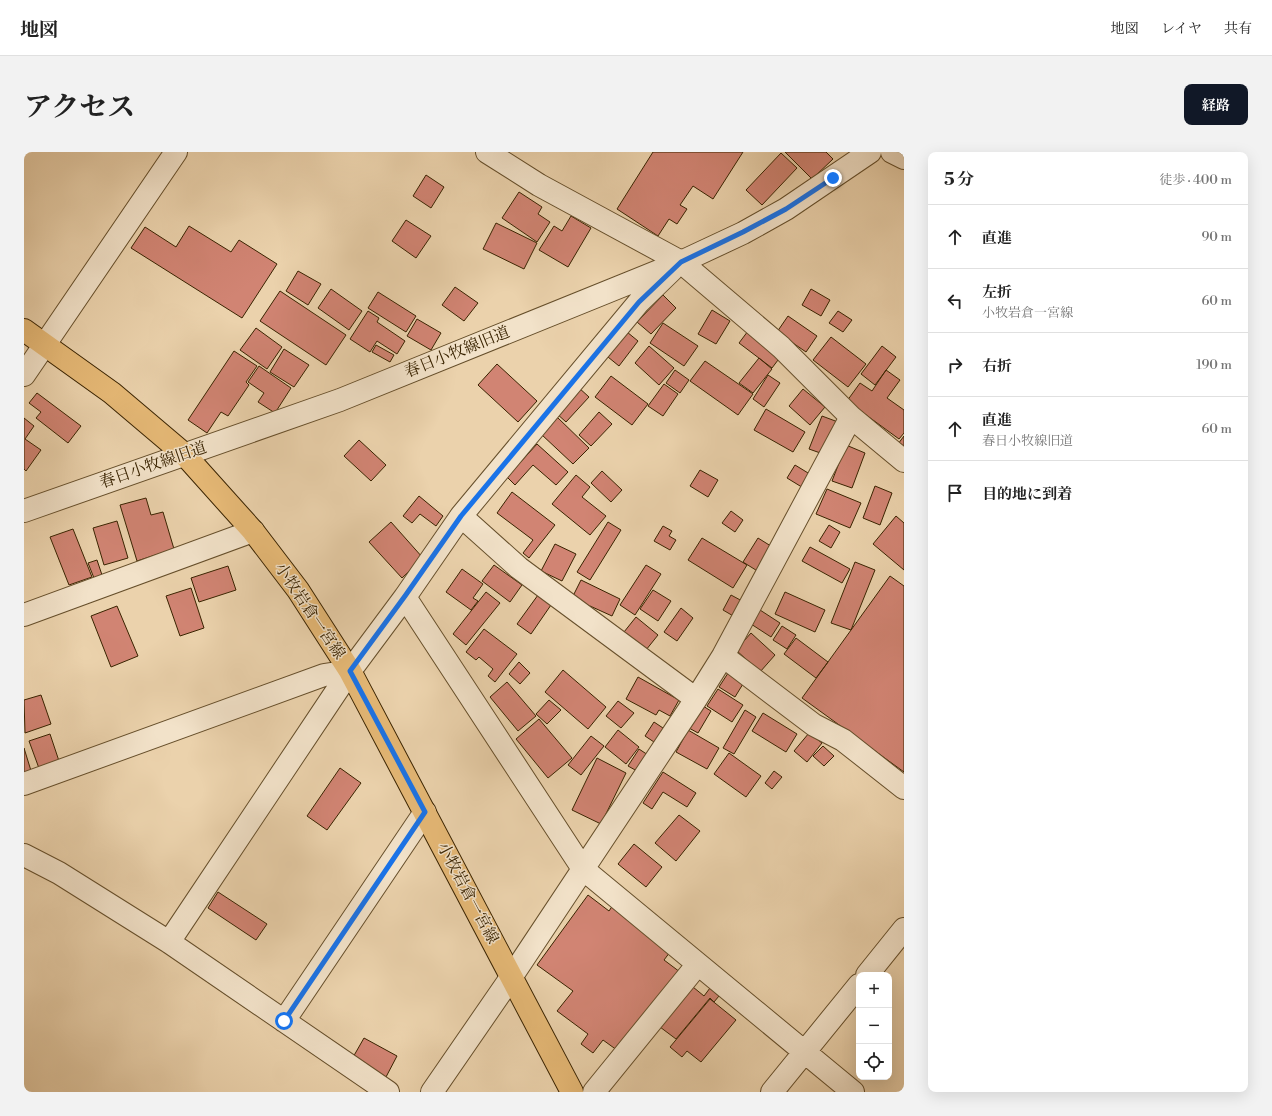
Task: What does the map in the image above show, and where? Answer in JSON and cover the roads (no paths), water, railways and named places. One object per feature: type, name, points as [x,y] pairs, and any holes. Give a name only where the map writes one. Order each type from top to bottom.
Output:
[{"type":"main road","name":"小牧岩倉一宮線","points":[[24,330],[112,392],[184,454],[253,531],[298,590],[350,671],[572,1092]]},
{"type":"street","points":[[24,375],[176,152]]},
{"type":"street","points":[[488,152],[539,185],[681,262],[782,346],[851,417],[904,461]]},
{"type":"street","name":"春日小牧線旧道","points":[[24,511],[340,400],[681,262],[786,209],[870,152]]},
{"type":"street","points":[[892,152],[904,158]]},
{"type":"street","points":[[169,942],[350,671],[461,516],[639,302],[681,262]]},
{"type":"street","points":[[432,1092],[512,976],[723,656],[851,417]]},
{"type":"street","points":[[461,516],[519,568],[696,699]]},
{"type":"street","points":[[24,615],[253,531]]},
{"type":"street","points":[[405,596],[583,869],[853,1092]]},
{"type":"street","points":[[723,656],[814,725],[843,740],[904,788]]},
{"type":"street","points":[[24,784],[324,675],[350,671]]},
{"type":"street","points":[[284,1021],[425,812]]},
{"type":"street","points":[[24,855],[59,873],[169,942],[388,1092]]},
{"type":"street","points":[[869,972],[904,929]]},
{"type":"street","points":[[594,1092],[698,964]]},
{"type":"street","points":[[772,1092],[856,989]]}]
